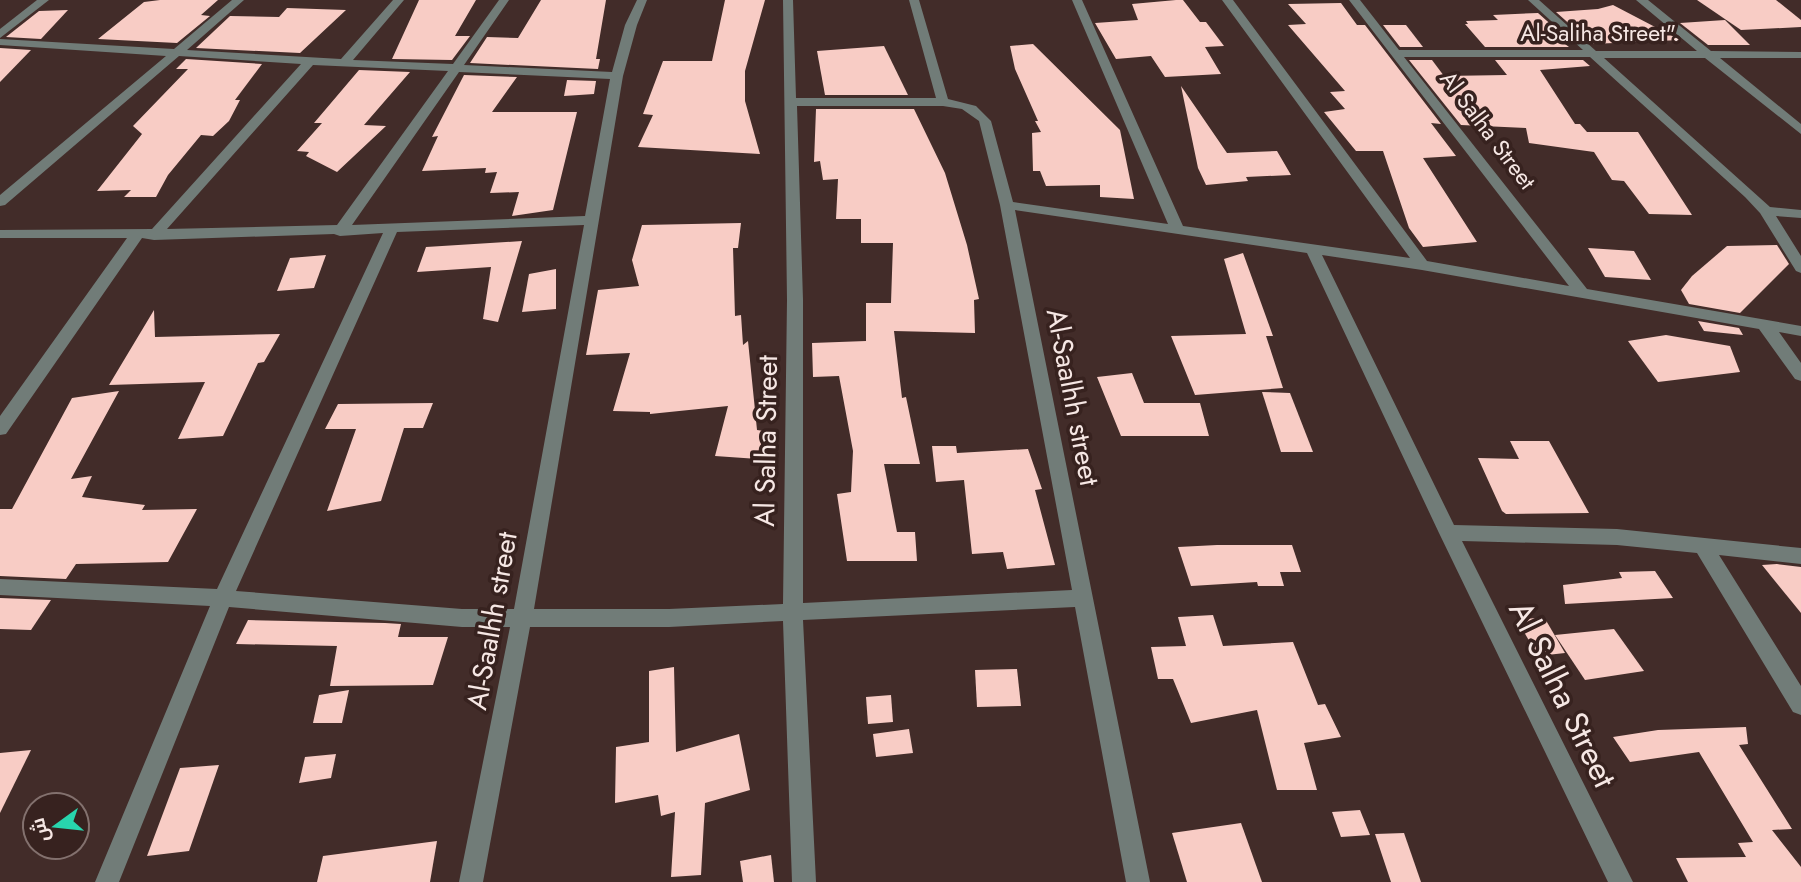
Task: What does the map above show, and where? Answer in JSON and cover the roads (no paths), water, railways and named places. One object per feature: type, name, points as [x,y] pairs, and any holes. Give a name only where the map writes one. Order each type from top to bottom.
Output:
[{"type":"street","points":[[0,35],[44,0]]},
{"type":"street","points":[[0,202],[239,0]]},
{"type":"street","points":[[344,63],[399,0]]},
{"type":"street","points":[[340,232],[504,0]]},
{"type":"street","name":"Al-Saalhh street","points":[[471,882],[522,618],[617,76],[631,25],[642,0]]},
{"type":"street","name":"Al Salha Street","points":[[788,0],[796,300],[793,612],[804,882]]},
{"type":"street","points":[[915,0],[943,102]]},
{"type":"street","points":[[1077,0],[1178,229]]},
{"type":"street","points":[[1227,0],[1422,265]]},
{"type":"street","name":"Al Salha Street","points":[[1354,0],[1581,291]]},
{"type":"street","points":[[1533,0],[1724,169],[1766,211],[1801,268]]},
{"type":"street","points":[[1641,0],[1801,130]]},
{"type":"street","points":[[0,43],[617,76]]},
{"type":"street","name":"Al-Saliha Street\".","points":[[1398,53],[1801,55]]},
{"type":"street","points":[[154,236],[184,199],[310,61]]},
{"type":"street","name":"Al-Saalhh street","points":[[792,102],[943,102],[967,105],[978,111],[985,121],[1007,205],[1138,882]]},
{"type":"street","points":[[1007,205],[1422,265],[1801,331]]},
{"type":"street","points":[[1766,211],[1801,214]]},
{"type":"street","points":[[0,234],[154,236],[340,232],[592,220]]},
{"type":"street","points":[[107,882],[223,598],[391,230]]},
{"type":"street","points":[[0,429],[136,236]]},
{"type":"street","name":"Al Salha Street","points":[[1312,249],[1448,533],[1621,882]]},
{"type":"street","points":[[1764,324],[1801,375]]},
{"type":"street","points":[[1448,533],[1569,534],[1801,556]]},
{"type":"street","points":[[1702,545],[1801,705]]},
{"type":"street","points":[[0,587],[223,598],[462,618],[669,618],[1083,598]]}]
